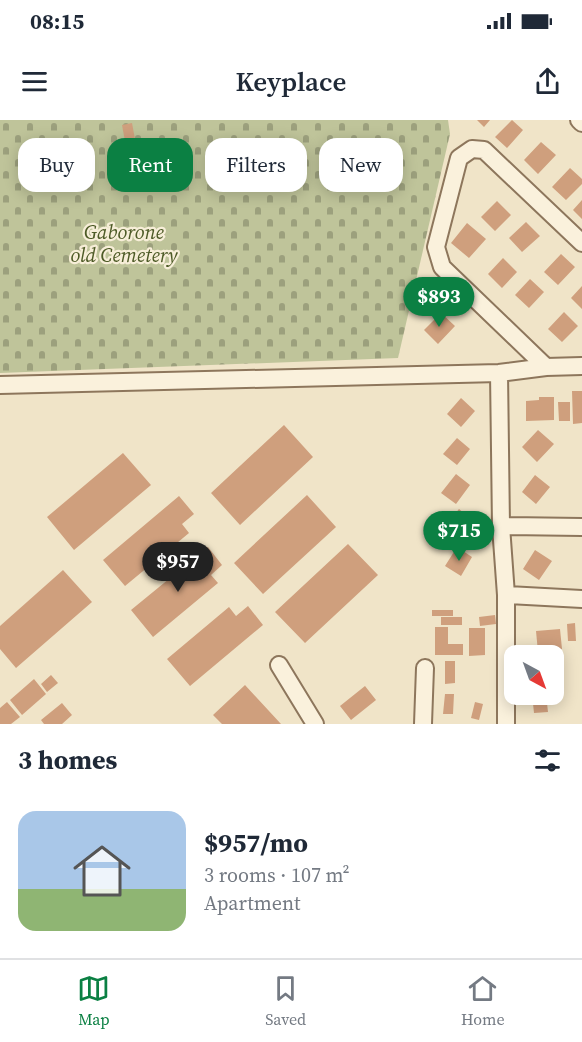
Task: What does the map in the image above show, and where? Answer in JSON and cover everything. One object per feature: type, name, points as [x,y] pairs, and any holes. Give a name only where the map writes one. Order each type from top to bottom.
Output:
[{"type":"street","points":[[546,367],[442,267],[439,260],[436,247],[459,158],[472,149],[484,150],[582,243]]},
{"type":"street","points":[[0,385],[499,373],[546,367],[582,366]]},
{"type":"street","points":[[499,373],[501,526],[506,595],[506,724]]},
{"type":"street","points":[[501,526],[582,527]]},
{"type":"street","points":[[506,595],[582,599]]},
{"type":"street","points":[[279,665],[315,724]]},
{"type":"street","points":[[423,724],[425,668]]},
{"type":"green space","name":"Gaborone old Cemetery","points":[[0,120],[448,120],[450,134],[398,358],[0,373]]},
{"type":"building","points":[[477,120],[490,120],[484,127]]},
{"type":"building","points":[[512,120],[523,130],[507,148],[495,137]]},
{"type":"building","points":[[132,123],[135,138],[124,138],[122,125]]},
{"type":"building","points":[[541,142],[556,155],[538,174],[524,160]]},
{"type":"building","points":[[570,168],[582,179],[582,184],[566,200],[552,187]]},
{"type":"building","points":[[582,200],[582,219],[573,210]]},
{"type":"building","points":[[497,201],[511,215],[495,231],[481,217]]},
{"type":"building","points":[[526,222],[540,236],[522,252],[509,238]]},
{"type":"building","points":[[467,223],[486,239],[469,258],[451,243]]},
{"type":"building","points":[[561,254],[575,267],[558,285],[544,272]]},
{"type":"building","points":[[503,258],[517,272],[502,288],[488,274]]},
{"type":"building","points":[[530,279],[544,292],[529,308],[515,295]]},
{"type":"building","points":[[582,286],[582,309],[571,298]]},
{"type":"building","points":[[564,312],[578,326],[562,342],[548,329]]},
{"type":"building","points":[[441,313],[455,326],[438,344],[424,330]]},
{"type":"building","points":[[572,391],[582,391],[582,423],[573,424]]},
{"type":"building","points":[[539,397],[554,397],[554,420],[526,421],[526,401],[539,400]]},
{"type":"building","points":[[461,398],[475,411],[461,427],[447,414]]},
{"type":"building","points":[[558,402],[570,402],[570,421],[559,421]]},
{"type":"building","points":[[284,425],[313,457],[240,525],[211,493]]},
{"type":"building","points":[[538,430],[554,444],[537,462],[522,447]]},
{"type":"building","points":[[457,438],[470,449],[457,465],[443,454]]},
{"type":"building","points":[[123,453],[151,485],[74,550],[47,517]]},
{"type":"building","points":[[456,474],[470,485],[456,504],[441,493]]},
{"type":"building","points":[[535,475],[550,487],[536,504],[522,492]]},
{"type":"building","points":[[307,495],[336,527],[263,594],[234,563]]},
{"type":"building","points":[[179,496],[194,514],[182,524],[189,533],[125,586],[103,560]]},
{"type":"building","points":[[459,509],[473,521],[459,539],[444,527]]},
{"type":"building","points":[[348,544],[378,575],[305,643],[275,612]]},
{"type":"building","points":[[208,547],[222,565],[211,575],[218,583],[153,637],[131,610]]},
{"type":"building","points":[[457,547],[472,557],[461,576],[445,566]]},
{"type":"building","points":[[535,550],[552,561],[539,580],[523,569]]},
{"type":"building","points":[[63,570],[92,602],[16,668],[0,649],[0,626]]},
{"type":"building","points":[[248,606],[263,625],[190,686],[167,659],[229,607],[236,616]]},
{"type":"building","points":[[432,610],[453,610],[453,616],[432,616]]},
{"type":"building","points":[[495,615],[496,624],[480,626],[479,617]]},
{"type":"building","points":[[441,617],[462,617],[462,625],[441,625]]},
{"type":"building","points":[[575,623],[576,641],[568,641],[567,624]]},
{"type":"building","points":[[435,627],[448,627],[448,644],[463,644],[463,655],[435,655]]},
{"type":"building","points":[[469,628],[485,628],[485,655],[469,656]]},
{"type":"building","points":[[560,629],[562,645],[537,645],[536,631]]},
{"type":"building","points":[[445,661],[455,661],[455,683],[445,684]]},
{"type":"building","points":[[51,675],[58,683],[47,692],[41,684]]},
{"type":"building","points":[[34,679],[46,694],[22,715],[10,700]]},
{"type":"building","points":[[245,685],[281,724],[222,724],[213,715]]},
{"type":"building","points":[[365,686],[376,700],[351,720],[340,706]]},
{"type":"building","points":[[445,694],[454,694],[453,714],[443,714]]},
{"type":"building","points":[[7,702],[20,717],[11,724],[0,724],[0,708]]},
{"type":"building","points":[[475,702],[483,704],[479,720],[471,718]]},
{"type":"building","points":[[62,703],[72,715],[62,724],[44,724],[41,720]]},
{"type":"building","points":[[533,705],[547,705],[548,712],[534,713]]}]
